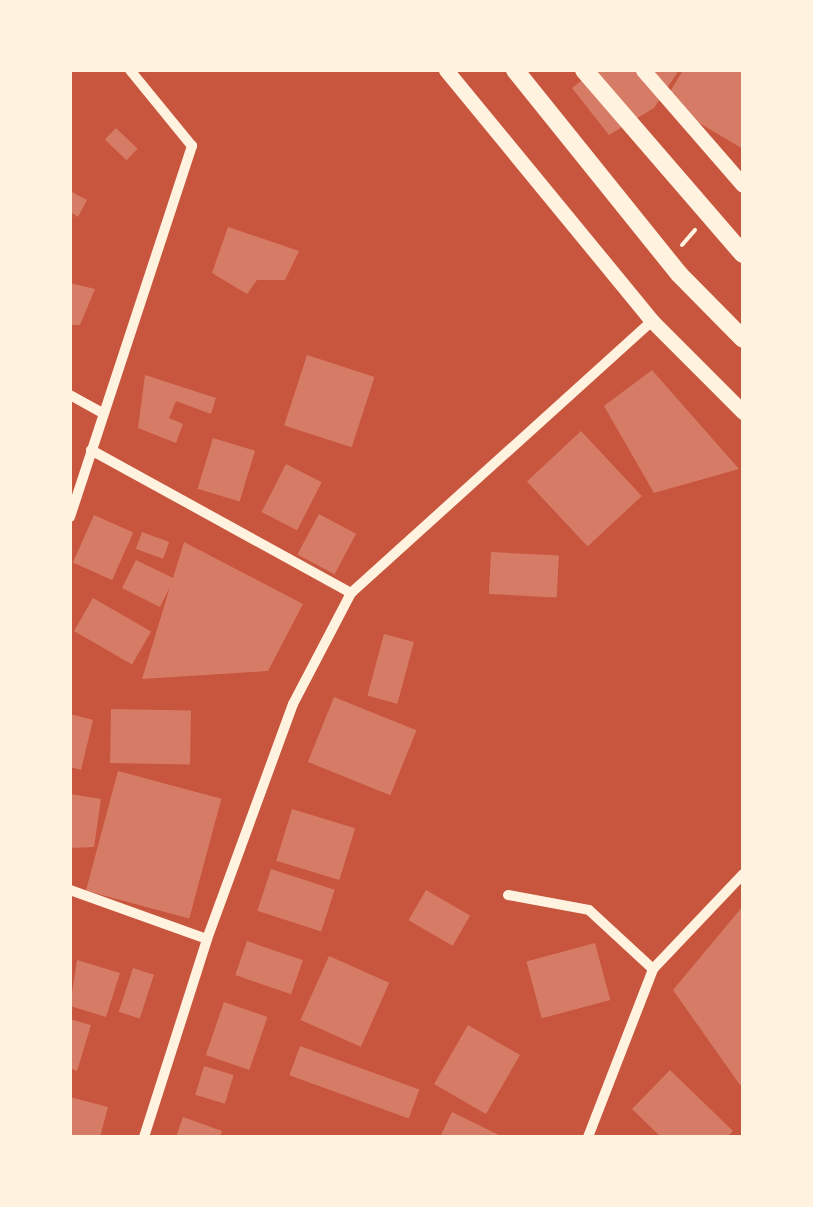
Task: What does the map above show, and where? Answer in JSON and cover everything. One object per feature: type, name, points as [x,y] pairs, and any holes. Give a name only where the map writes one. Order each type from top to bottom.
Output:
[{"type":"highway","points":[[516,70],[679,274],[743,339]]},
{"type":"highway","points":[[584,70],[743,254]]},
{"type":"main road","points":[[446,70],[652,322],[743,412]]},
{"type":"main road","points":[[643,70],[743,185]]},
{"type":"street","points":[[70,518],[192,146],[130,70]]},
{"type":"street","points":[[144,1137],[206,939],[292,704],[351,593],[652,322]]},
{"type":"street","points":[[70,396],[102,414]]},
{"type":"street","points":[[92,450],[351,593]]},
{"type":"street","points":[[588,1137],[653,969],[743,874]]},
{"type":"street","points":[[70,890],[206,939]]},
{"type":"street","points":[[508,895],[589,910],[653,969]]},
{"type":"path","points":[[673,256],[696,228]]},
{"type":"building","points":[[595,70],[679,70],[654,108],[609,135],[572,88]]},
{"type":"building","points":[[683,70],[743,70],[743,149],[664,102]]},
{"type":"building","points":[[116,128],[138,149],[126,160],[105,140]]},
{"type":"building","points":[[70,191],[87,200],[78,217],[70,212]]},
{"type":"building","points":[[228,227],[299,251],[285,280],[257,280],[247,294],[212,273]]},
{"type":"building","points":[[70,283],[95,289],[80,325],[70,325]]},
{"type":"building","points":[[307,355],[375,377],[352,447],[284,425]]},
{"type":"building","points":[[652,370],[739,469],[654,493],[604,406]]},
{"type":"building","points":[[145,375],[216,398],[211,414],[176,401],[169,418],[183,424],[176,443],[138,428]]},
{"type":"building","points":[[581,431],[642,496],[588,547],[527,481]]},
{"type":"building","points":[[213,438],[255,451],[240,502],[198,489]]},
{"type":"building","points":[[286,464],[322,482],[297,530],[261,512]]},
{"type":"building","points":[[319,514],[356,534],[334,574],[297,555]]},
{"type":"building","points":[[94,515],[133,532],[112,580],[73,563]]},
{"type":"building","points":[[142,532],[169,542],[163,559],[136,549]]},
{"type":"building","points":[[184,542],[303,604],[268,671],[142,679],[170,587],[160,607],[122,588],[136,560],[173,578]]},
{"type":"building","points":[[491,552],[559,556],[557,598],[489,594]]},
{"type":"building","points":[[93,598],[151,632],[132,664],[74,631]]},
{"type":"building","points":[[384,634],[414,642],[397,704],[367,696]]},
{"type":"building","points":[[334,697],[417,730],[390,795],[308,762]]},
{"type":"building","points":[[111,709],[191,710],[190,764],[110,763]]},
{"type":"building","points":[[70,714],[93,720],[81,770],[70,767]]},
{"type":"building","points":[[118,771],[221,799],[189,918],[86,891]]},
{"type":"building","points":[[70,794],[101,799],[94,847],[70,848]]},
{"type":"building","points":[[292,809],[355,828],[339,880],[276,861]]},
{"type":"building","points":[[271,869],[335,890],[321,932],[257,911]]},
{"type":"building","points":[[426,890],[470,916],[453,946],[408,920]]},
{"type":"building","points":[[743,906],[743,1085],[740,1085],[673,990]]},
{"type":"building","points":[[247,941],[303,960],[291,994],[235,975]]},
{"type":"building","points":[[595,943],[610,1000],[542,1018],[526,961]]},
{"type":"building","points":[[329,956],[389,983],[361,1047],[301,1020]]},
{"type":"building","points":[[77,960],[120,973],[106,1017],[70,1006]]},
{"type":"building","points":[[133,968],[154,975],[140,1019],[119,1012]]},
{"type":"building","points":[[224,1002],[267,1017],[249,1070],[206,1055]]},
{"type":"building","points":[[70,1019],[91,1025],[77,1071],[70,1068]]},
{"type":"building","points":[[468,1025],[520,1055],[486,1114],[434,1084]]},
{"type":"building","points":[[300,1046],[419,1089],[409,1119],[289,1075]]},
{"type":"building","points":[[204,1066],[234,1075],[225,1104],[195,1095]]},
{"type":"building","points":[[670,1070],[733,1131],[727,1137],[661,1137],[632,1109]]},
{"type":"building","points":[[70,1097],[108,1107],[100,1137],[70,1137]]},
{"type":"building","points":[[452,1112],[503,1137],[440,1137]]},
{"type":"building","points":[[183,1117],[222,1131],[220,1137],[176,1137]]}]
